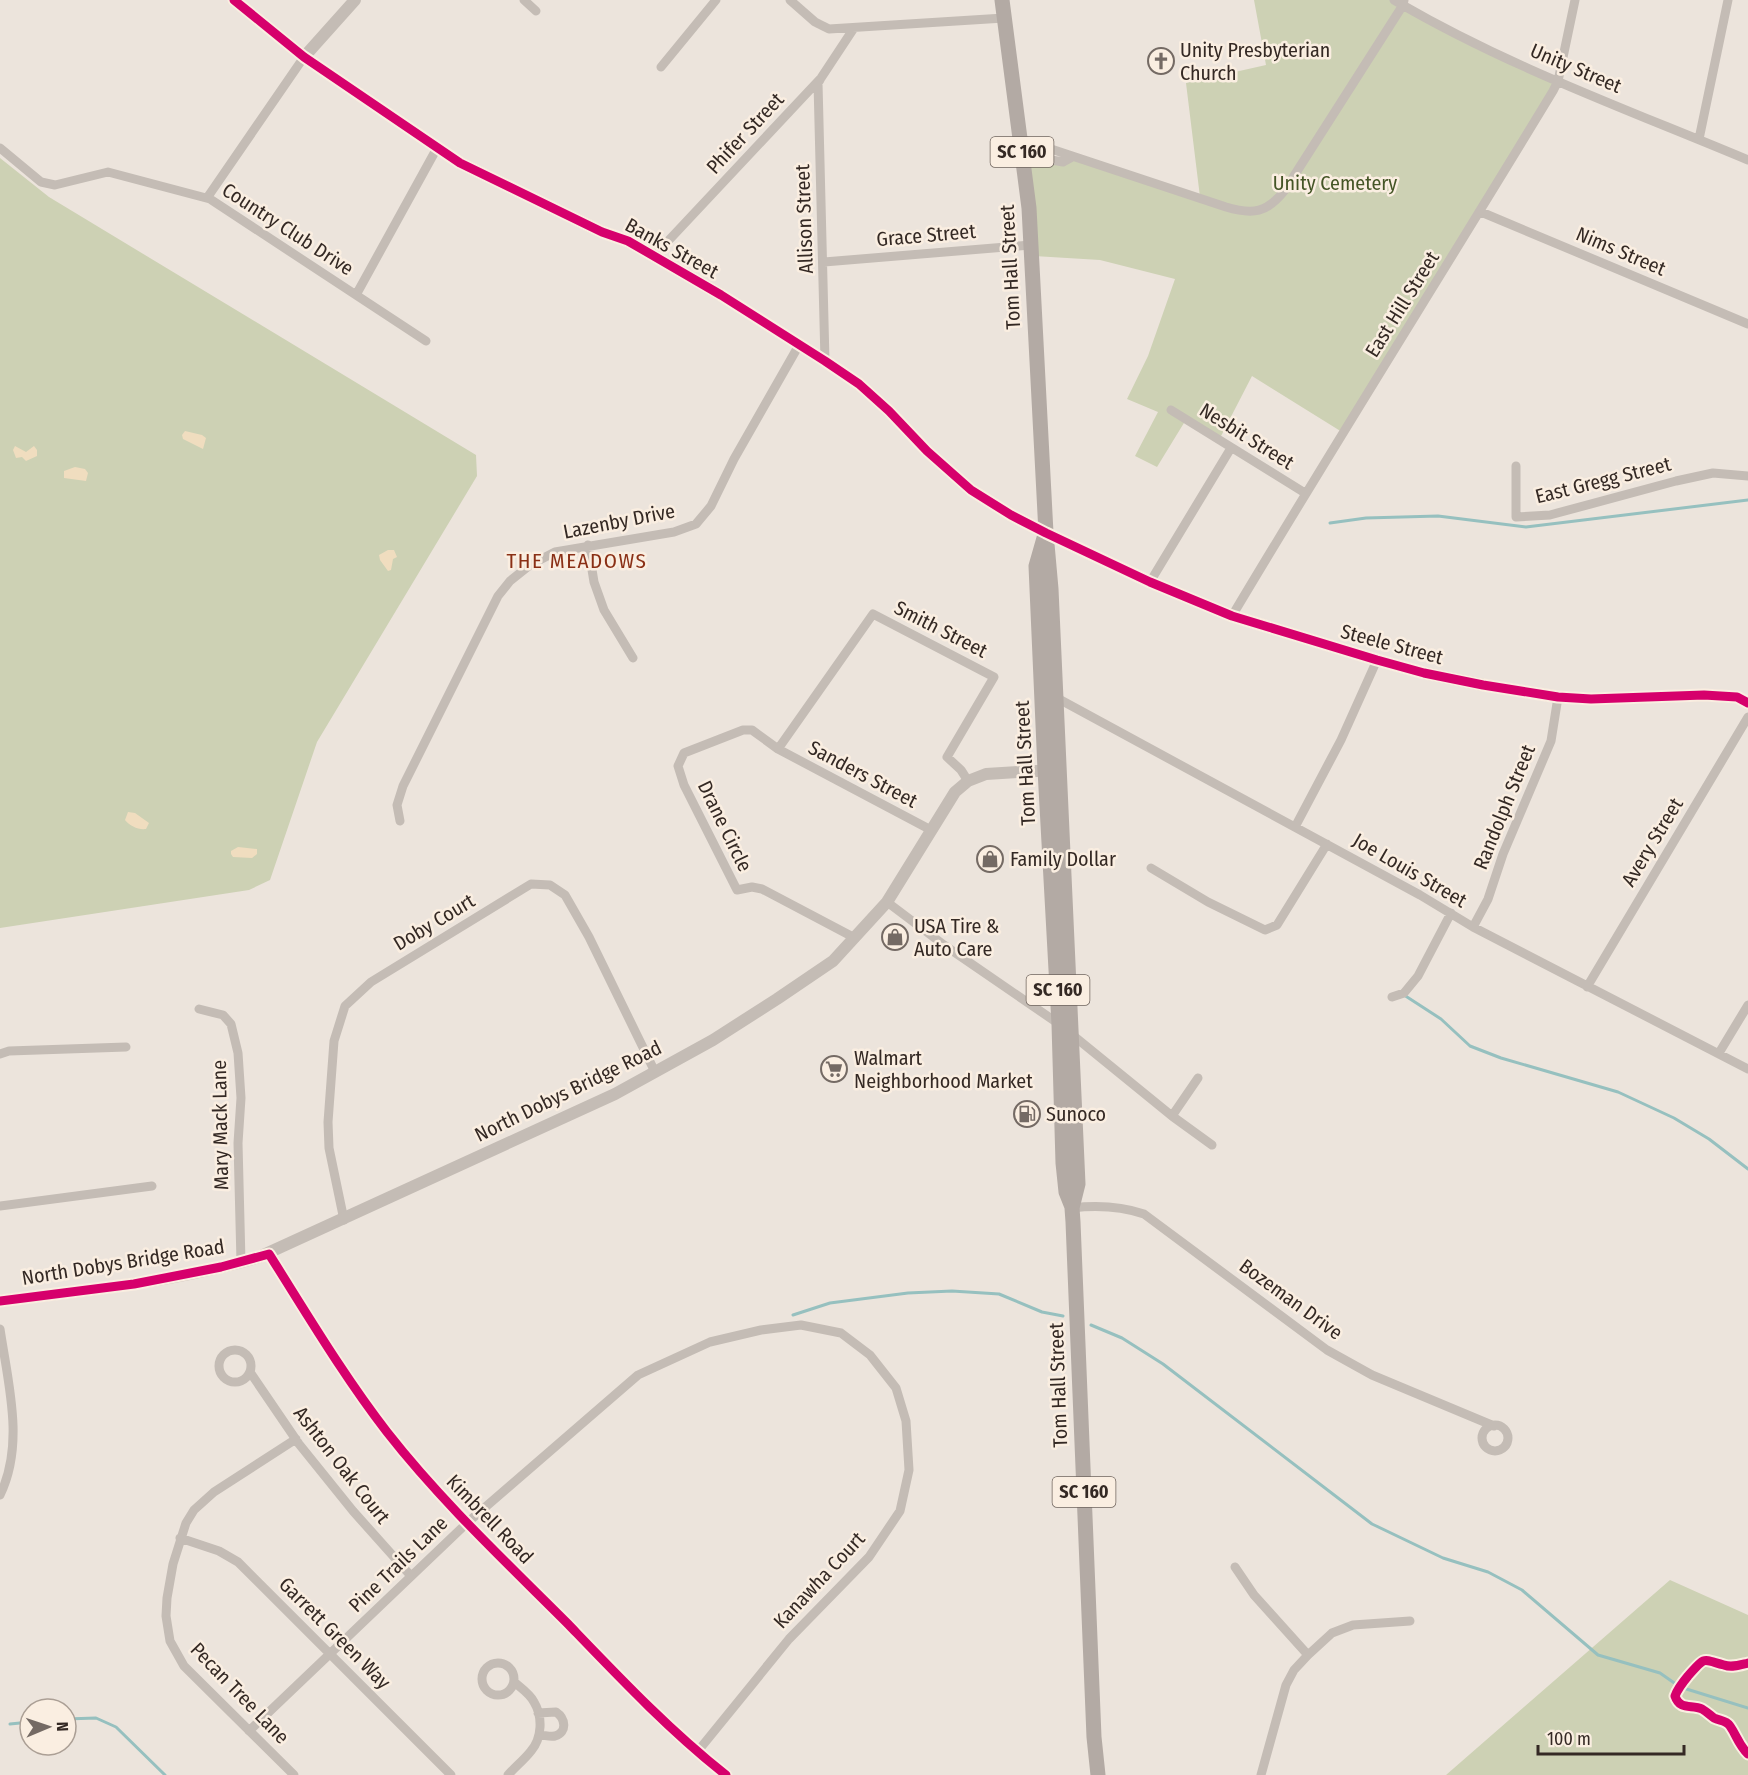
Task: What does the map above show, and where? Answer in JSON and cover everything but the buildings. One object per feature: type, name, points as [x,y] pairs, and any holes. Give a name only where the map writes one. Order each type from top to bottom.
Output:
[{"type":"main road","name":"Tom Hall Street","points":[[1002,0],[1023,155],[1030,245],[1057,698],[1052,770]]},
{"type":"main road","name":"Tom Hall Street","points":[[1046,532],[1036,566],[1052,770],[1065,1029],[1078,1184],[1072,1208],[1093,1714],[1098,1775]]},
{"type":"street","name":"Banks Street","points":[[234,0],[304,57],[460,163],[602,232],[628,241],[825,361],[865,390],[927,451],[971,490],[1011,515],[1046,532]]},
{"type":"street","points":[[207,198],[304,57],[355,0]]},
{"type":"street","points":[[524,0],[536,11]]},
{"type":"street","points":[[661,67],[716,0]]},
{"type":"street","points":[[790,0],[815,22],[829,29],[1004,18]]},
{"type":"street","name":"East Hill Street","points":[[1232,616],[1305,493],[1481,212],[1558,81],[1575,0]]},
{"type":"street","points":[[1699,139],[1728,0]]},
{"type":"street","points":[[1021,139],[1226,207],[1250,212],[1260,211],[1277,200],[1284,190],[1400,2]]},
{"type":"street","name":"Unity Street","points":[[1400,2],[1465,39],[1558,81],[1748,160]]},
{"type":"street","name":"Phifer Street","points":[[654,256],[821,78],[854,28]]},
{"type":"street","name":"Allison Street","points":[[821,78],[818,83],[825,361]]},
{"type":"street","name":"Country Club Drive","points":[[0,148],[41,182],[55,185],[108,172],[207,198],[426,341]]},
{"type":"street","points":[[356,295],[437,148]]},
{"type":"street","points":[[1023,155],[1063,162],[1072,157]]},
{"type":"street","name":"Nims Street","points":[[1481,212],[1748,324]]},
{"type":"street","name":"Grace Street","points":[[824,262],[1030,245]]},
{"type":"street","name":"Lazenby Drive","points":[[400,821],[397,805],[403,786],[498,596],[510,581],[530,565],[555,552],[674,532],[696,524],[711,506],[799,345]]},
{"type":"street","name":"Nesbit Street","points":[[1171,410],[1305,493]]},
{"type":"street","points":[[1150,582],[1231,447]]},
{"type":"street","name":"East Gregg Street","points":[[1516,466],[1516,517],[1550,515],[1713,473],[1748,476]]},
{"type":"street","name":"Steele Street","points":[[1046,532],[1150,582],[1232,616],[1424,673],[1558,697],[1591,699],[1704,695],[1737,697],[1748,703]]},
{"type":"street","points":[[588,545],[594,582],[604,610],[633,658]]},
{"type":"street","name":"Smith Street","points":[[778,749],[873,614],[994,676],[947,757],[961,770],[968,781]]},
{"type":"street","points":[[1295,827],[1341,740],[1377,660]]},
{"type":"street","name":"Randolph Street","points":[[1473,927],[1488,899],[1503,854],[1551,741],[1558,697]]},
{"type":"street","name":"Joe Louis Street","points":[[1057,698],[1327,844],[1473,927],[1748,1069]]},
{"type":"street","name":"Avery Street","points":[[1587,987],[1748,717]]},
{"type":"street","name":"Drane Circle","points":[[778,749],[752,730],[743,730],[684,753],[678,766],[684,785],[737,890],[752,887],[762,889],[855,938]]},
{"type":"street","name":"Sanders Street","points":[[778,749],[932,830]]},
{"type":"street","points":[[968,781],[986,774],[1052,770]]},
{"type":"street","name":"North Dobys Bridge Road","points":[[0,1301],[134,1284],[269,1254],[615,1094],[713,1040],[832,961],[887,902],[955,792],[968,781]]},
{"type":"street","points":[[1151,868],[1208,902],[1265,930],[1277,925],[1327,844]]},
{"type":"street","name":"Doby Court","points":[[344,1220],[329,1148],[328,1122],[334,1041],[345,1006],[371,982],[531,884],[550,885],[565,895],[589,937],[655,1072]]},
{"type":"street","points":[[887,902],[944,945],[1065,1029],[1172,1116],[1212,1145]]},
{"type":"street","points":[[1392,996],[1404,993],[1418,976],[1451,913]]},
{"type":"street","points":[[1719,1053],[1748,1005]]},
{"type":"street","name":"Mary Mack Lane","points":[[199,1010],[223,1015],[231,1024],[238,1053],[241,1098],[238,1143],[241,1262]]},
{"type":"street","points":[[0,1054],[9,1051],[126,1047]]},
{"type":"street","points":[[1172,1116],[1198,1078]]},
{"type":"street","points":[[0,1206],[152,1186]]},
{"type":"street","name":"Bozeman Drive","points":[[1072,1208],[1105,1206],[1125,1208],[1144,1214],[1328,1350],[1372,1375],[1494,1426]]},
{"type":"street","name":"Kimbrell Road","points":[[269,1254],[359,1395],[388,1434],[467,1523],[611,1668],[726,1775]]},
{"type":"street","name":"Kanawha Court","points":[[467,1523],[638,1375],[710,1342],[761,1330],[801,1325],[841,1333],[870,1355],[896,1388],[906,1421],[909,1470],[900,1511],[869,1557],[789,1639],[698,1751]]},
{"type":"street","points":[[0,1329],[13,1416],[14,1451],[0,1496]]},
{"type":"street","name":"Ashton Oak Court","points":[[250,1372],[296,1439],[352,1511],[411,1576]]},
{"type":"street","name":"Pecan Tree Lane","points":[[294,1775],[184,1666],[170,1641],[166,1616],[167,1598],[180,1538],[190,1516],[202,1501],[296,1439]]},
{"type":"street","name":"Pine Trails Lane","points":[[249,1731],[467,1523]]},
{"type":"street","name":"Garrett Green Way","points":[[180,1538],[219,1551],[238,1562],[451,1775]]},
{"type":"street","points":[[1235,1567],[1254,1595],[1308,1655]]},
{"type":"street","points":[[1261,1775],[1286,1685],[1294,1670],[1308,1655],[1332,1633],[1353,1625],[1410,1622]]},
{"type":"street","points":[[508,1775],[531,1751],[539,1735],[538,1713],[534,1702],[514,1682]]},
{"type":"street","points":[[538,1713],[552,1711],[560,1714],[564,1725],[558,1735],[539,1735]]},
{"type":"green space","name":"Unity Cemetery","points":[[1254,0],[1391,0],[1555,82],[1342,432],[1252,376],[1220,438],[1187,418],[1157,467],[1135,456],[1158,412],[1127,399],[1148,356],[1175,279],[1100,260],[1034,256],[1026,157],[1073,159],[1200,197],[1186,83],[1266,65]]},
{"type":"green space","points":[[0,158],[49,197],[476,455],[477,476],[317,742],[270,880],[249,890],[0,928]]},
{"type":"green space","points":[[1670,1580],[1748,1615],[1748,1775],[1446,1775]]},
{"type":"sand","points":[[185,431],[206,438],[203,449],[183,439],[182,435]]},
{"type":"sand","points":[[15,446],[26,452],[34,446],[37,456],[26,461],[22,457],[16,458],[13,450]]},
{"type":"sand","points":[[75,467],[85,469],[88,473],[86,481],[64,478],[64,471]]},
{"type":"sand","points":[[388,550],[394,550],[397,557],[393,559],[391,570],[388,571],[379,555]]},
{"type":"sand","points":[[128,812],[135,813],[149,823],[146,829],[137,828],[127,822],[125,820]]},
{"type":"sand","points":[[238,847],[257,849],[257,854],[252,858],[233,857],[231,851]]},
{"type":"waterway","points":[[1330,523],[1366,518],[1438,516],[1526,527],[1748,500]]},
{"type":"waterway","points":[[1404,995],[1441,1019],[1470,1046],[1501,1058],[1618,1092],[1674,1118],[1709,1139],[1748,1169]]},
{"type":"waterway","points":[[793,1315],[830,1303],[908,1293],[952,1291],[999,1294],[1042,1312],[1063,1316]]},
{"type":"waterway","points":[[1091,1325],[1122,1338],[1163,1364],[1372,1524],[1443,1558],[1488,1572],[1522,1590],[1598,1655],[1660,1673],[1680,1687],[1748,1708]]},
{"type":"waterway","points":[[78,1719],[96,1718],[116,1727],[165,1775]]},
{"type":"waterway","points":[[10,1724],[18,1723]]},
{"type":"cycle path","points":[[234,0],[304,57],[460,163],[602,232],[628,241],[721,295],[825,361],[859,384],[889,411],[927,451],[971,490],[1046,533],[1150,582],[1232,616],[1424,673],[1483,685],[1558,697],[1591,699],[1704,695],[1737,697],[1748,703]]},
{"type":"cycle path","points":[[0,1301],[134,1284],[221,1267],[269,1254],[355,1389],[429,1482],[474,1531],[644,1702],[726,1775]]},
{"type":"cycle path","points":[[1748,1663],[1730,1666],[1711,1661],[1701,1662],[1686,1678],[1675,1696],[1680,1704],[1702,1709],[1714,1718],[1727,1723],[1748,1754]]},
{"type":"place","name":"Unity Presbyterian Church","points":[[1161,61]]},
{"type":"place","name":"Family Dollar","points":[[990,859]]},
{"type":"place","name":"USA Tire & Auto Care","points":[[895,937]]},
{"type":"place","name":"Walmart Neighborhood Market","points":[[834,1069]]},
{"type":"place","name":"Sunoco","points":[[1027,1114]]},
{"type":"district","name":"THE MEADOWS","points":[[577,561]]}]
